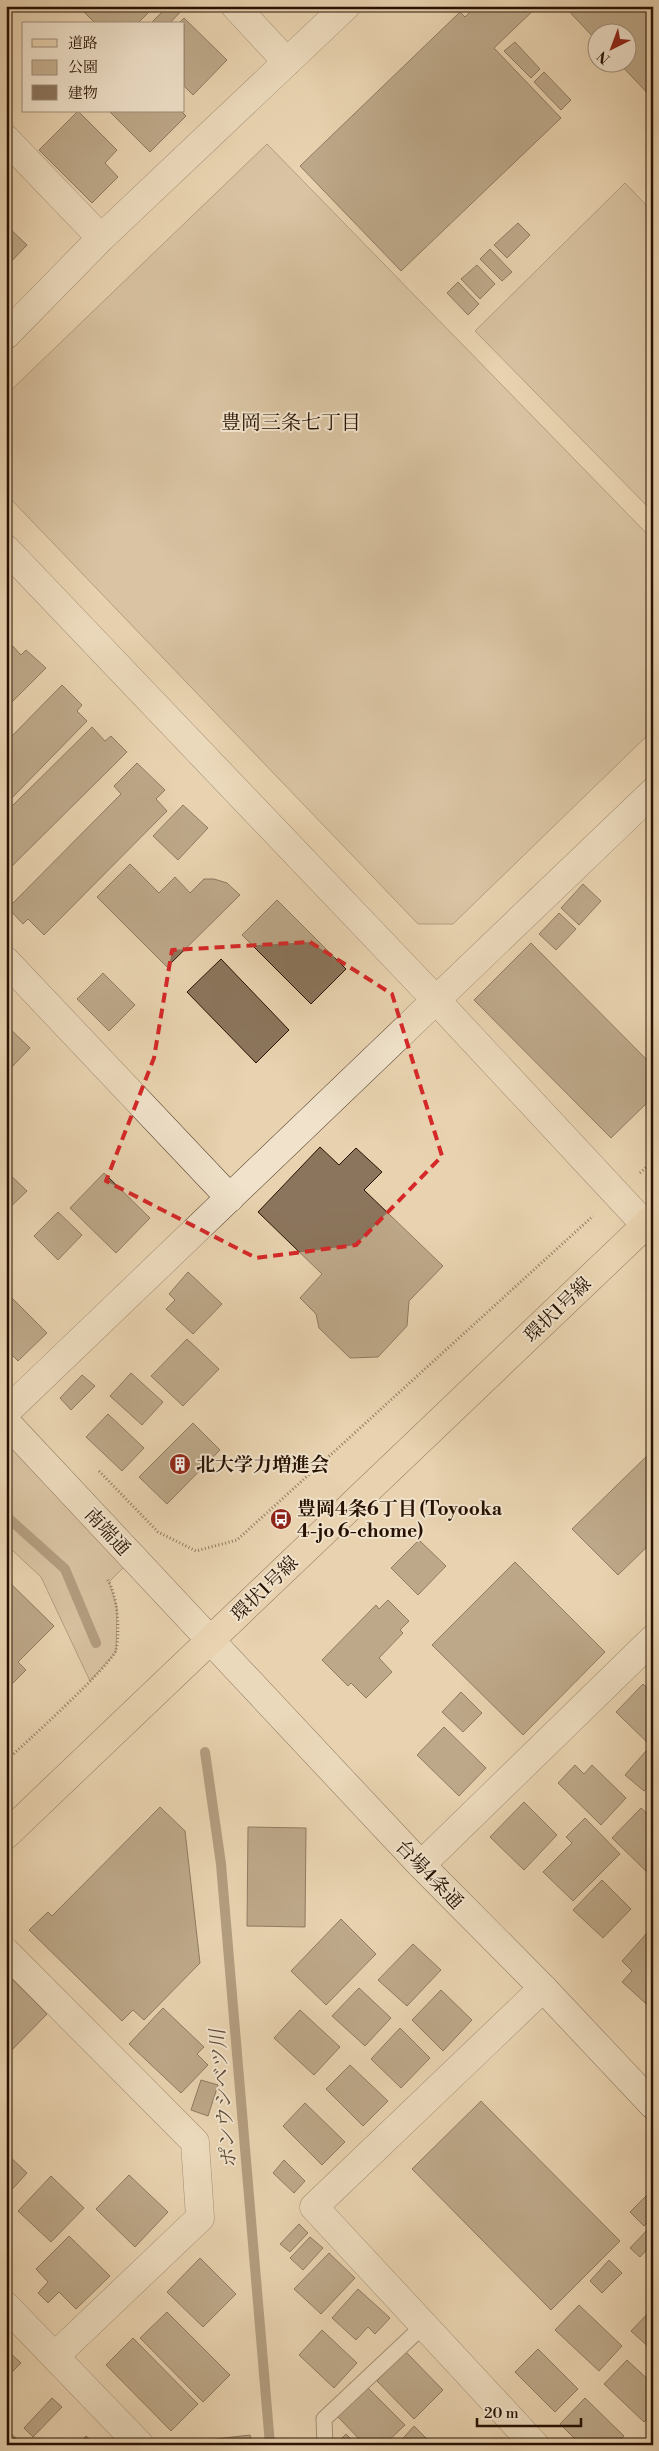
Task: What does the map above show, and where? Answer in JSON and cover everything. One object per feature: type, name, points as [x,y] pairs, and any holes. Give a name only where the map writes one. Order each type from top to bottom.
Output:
[{"type":"main road","name":"環状1号線","points":[[6,1835],[650,1225]]},
{"type":"street","points":[[235,6],[286,62]]},
{"type":"street","points":[[6,335],[101,238],[346,6]]},
{"type":"street","points":[[6,139],[101,238]]},
{"type":"street","points":[[6,549],[650,1225]]},
{"type":"street","points":[[6,1412],[653,792]]},
{"type":"street","points":[[6,961],[230,1198]]},
{"type":"street","name":"南端通","points":[[6,1422],[210,1640]]},
{"type":"street","name":"台場4条通","points":[[210,1640],[420,1865],[543,1988],[653,2105]]},
{"type":"street","points":[[420,1865],[652,1641]]},
{"type":"street","points":[[6,1952],[195,2142],[200,2218],[55,2356]]},
{"type":"street","points":[[536,2445],[314,2207],[543,1988]]},
{"type":"street","points":[[6,2306],[140,2445]]},
{"type":"lane","points":[[325,2445],[324,2419],[424,2325]]},
{"type":"path","points":[[98,1470],[158,1532],[196,1551],[237,1540],[653,1161]]},
{"type":"path","points":[[6,1761],[90,1681],[116,1652],[117,1608],[109,1582],[103,1574]]},
{"type":"highlighted area","points":[[310,942],[392,994],[442,1156],[356,1245],[256,1258],[106,1181],[154,1058],[172,950]]},
{"type":"green space","points":[[267,144],[653,540],[653,730],[453,924],[418,924],[6,494],[6,395]]},
{"type":"green space","points":[[625,183],[653,212],[653,512],[475,331]]},
{"type":"green space","points":[[6,1422],[133,1558],[109,1582],[117,1608],[116,1652],[90,1681],[41,1577],[11,1549],[6,1553]]},
{"type":"building","points":[[88,6],[145,6],[150,11],[139,22],[94,22],[83,11]]},
{"type":"building","points":[[168,6],[185,7],[171,22],[152,22]]},
{"type":"building","points":[[476,6],[538,6],[494,48],[561,118],[401,271],[300,166],[460,12],[465,17]]},
{"type":"building","points":[[564,6],[653,6],[653,99],[627,72],[636,72],[636,22],[586,22],[586,29]]},
{"type":"building","points":[[184,18],[227,60],[193,95],[185,87],[185,22],[180,22]]},
{"type":"building","points":[[515,42],[540,69],[531,78],[504,51]]},
{"type":"building","points":[[544,72],[571,100],[561,110],[534,82]]},
{"type":"building","points":[[79,112],[117,150],[105,163],[118,177],[92,203],[39,150]]},
{"type":"building","points":[[110,112],[182,112],[186,116],[150,152]]},
{"type":"building","points":[[518,223],[530,235],[507,258],[494,245]]},
{"type":"building","points":[[6,225],[27,245],[6,267]]},
{"type":"building","points":[[490,249],[512,272],[502,281],[480,259]]},
{"type":"building","points":[[477,265],[495,284],[480,299],[461,279]]},
{"type":"building","points":[[458,282],[479,304],[468,315],[447,293]]},
{"type":"building","points":[[10,643],[21,655],[26,650],[46,668],[6,708],[6,647]]},
{"type":"building","points":[[62,685],[82,705],[77,711],[87,721],[6,804],[6,742]]},
{"type":"building","points":[[92,727],[105,741],[111,736],[127,752],[6,872],[6,812]]},
{"type":"building","points":[[137,763],[165,790],[156,799],[167,811],[44,935],[28,919],[23,924],[8,908],[121,794],[114,786]]},
{"type":"building","points":[[183,805],[208,828],[178,860],[153,836]]},
{"type":"building","points":[[130,864],[159,893],[175,877],[190,893],[204,879],[214,879],[227,883],[240,895],[167,967],[97,897]]},
{"type":"building","points":[[583,884],[601,901],[579,925],[561,908]]},
{"type":"building","points":[[277,900],[346,969],[311,1004],[242,935]]},
{"type":"building","points":[[559,913],[576,929],[556,950],[539,934]]},
{"type":"building","points":[[531,943],[653,1066],[653,1097],[611,1138],[474,1000]]},
{"type":"building","points":[[221,959],[289,1030],[256,1063],[187,992]]},
{"type":"building","points":[[103,973],[135,1005],[109,1031],[77,999]]},
{"type":"building","points":[[6,1025],[30,1048],[6,1073]]},
{"type":"building","points":[[320,1147],[339,1165],[356,1148],[382,1172],[364,1190],[443,1266],[409,1301],[407,1326],[378,1357],[350,1358],[319,1328],[316,1314],[300,1298],[322,1274],[258,1212]]},
{"type":"building","points":[[6,1171],[27,1191],[6,1211]]},
{"type":"building","points":[[104,1173],[150,1218],[116,1253],[70,1208]]},
{"type":"building","points":[[58,1212],[82,1235],[58,1260],[34,1236]]},
{"type":"building","points":[[188,1272],[222,1304],[193,1334],[166,1309],[175,1300],[169,1294]]},
{"type":"building","points":[[6,1292],[47,1333],[18,1361],[6,1349]]},
{"type":"building","points":[[187,1339],[219,1369],[183,1406],[151,1376]]},
{"type":"building","points":[[131,1373],[163,1402],[142,1425],[110,1396]]},
{"type":"building","points":[[82,1375],[95,1386],[71,1410],[60,1398]]},
{"type":"building","points":[[108,1414],[144,1448],[122,1471],[86,1437]]},
{"type":"building","name":"北大学力増進会","points":[[193,1423],[220,1450],[167,1504],[139,1477]]},
{"type":"building","points":[[653,1450],[653,1541],[618,1575],[572,1529]]},
{"type":"building","points":[[419,1540],[446,1566],[418,1595],[391,1568]]},
{"type":"building","points":[[515,1562],[605,1652],[523,1735],[432,1645]]},
{"type":"building","points":[[6,1579],[54,1626],[18,1662],[26,1670],[6,1690]]},
{"type":"building","points":[[388,1600],[409,1621],[400,1630],[403,1633],[379,1658],[392,1672],[366,1698],[351,1683],[348,1686],[322,1660],[376,1605],[379,1609]]},
{"type":"building","points":[[643,1684],[653,1694],[653,1748],[616,1712]]},
{"type":"building","points":[[461,1692],[482,1713],[463,1732],[442,1712]]},
{"type":"building","points":[[444,1727],[486,1768],[459,1796],[417,1755]]},
{"type":"building","points":[[646,1751],[653,1757],[653,1781],[644,1791],[625,1775]]},
{"type":"building","points":[[575,1765],[584,1774],[592,1765],[626,1798],[601,1825],[558,1783]]},
{"type":"building","points":[[524,1802],[557,1835],[524,1870],[490,1837]]},
{"type":"building","points":[[160,1807],[185,1831],[200,1963],[144,2020],[133,2010],[122,2021],[29,1930],[48,1912],[52,1916]]},
{"type":"building","points":[[641,1808],[653,1819],[653,1871],[650,1875],[612,1838]]},
{"type":"building","points":[[585,1818],[620,1854],[573,1901],[543,1872],[572,1843],[566,1837]]},
{"type":"building","points":[[248,1827],[306,1828],[305,1927],[247,1926]]},
{"type":"building","points":[[602,1880],[631,1909],[603,1938],[573,1910]]},
{"type":"building","points":[[341,1919],[376,1954],[326,2005],[291,1971]]},
{"type":"building","points":[[647,1933],[653,1938],[653,2010],[622,1982],[632,1971],[622,1961]]},
{"type":"building","points":[[413,1944],[441,1970],[407,2006],[378,1980]]},
{"type":"building","points":[[6,1973],[47,2014],[6,2056]]},
{"type":"building","points":[[359,1988],[391,2018],[365,2046],[332,2016]]},
{"type":"building","points":[[441,1990],[472,2020],[443,2051],[412,2020]]},
{"type":"building","points":[[163,2008],[204,2047],[197,2054],[208,2065],[181,2093],[129,2044]]},
{"type":"building","points":[[300,2010],[340,2047],[314,2075],[274,2038]]},
{"type":"building","points":[[400,2028],[430,2058],[401,2088],[371,2059]]},
{"type":"building","points":[[350,2065],[388,2101],[363,2126],[326,2089]]},
{"type":"building","points":[[201,2080],[218,2085],[208,2116],[191,2110]]},
{"type":"building","points":[[481,2101],[620,2241],[551,2310],[412,2169]]},
{"type":"building","points":[[305,2103],[345,2142],[322,2165],[283,2126]]},
{"type":"building","points":[[6,2153],[27,2173],[6,2196]]},
{"type":"building","points":[[284,2160],[305,2181],[294,2193],[273,2173]]},
{"type":"building","points":[[129,2175],[168,2212],[135,2247],[96,2209]]},
{"type":"building","points":[[51,2176],[84,2208],[51,2242],[18,2211]]},
{"type":"building","points":[[650,2192],[653,2194],[653,2216],[644,2226],[630,2212]]},
{"type":"building","points":[[299,2224],[308,2233],[290,2252],[280,2244]]},
{"type":"building","points":[[653,2224],[653,2243],[640,2257],[630,2248]]},
{"type":"building","points":[[69,2236],[110,2276],[76,2309],[59,2292],[48,2303],[38,2293],[48,2282],[36,2269]]},
{"type":"building","points":[[310,2237],[323,2248],[303,2270],[290,2258]]},
{"type":"building","points":[[329,2253],[355,2278],[321,2314],[294,2289]]},
{"type":"building","points":[[200,2258],[236,2294],[203,2327],[167,2292]]},
{"type":"building","points":[[609,2260],[622,2273],[602,2293],[590,2281]]},
{"type":"building","points":[[358,2289],[390,2318],[375,2334],[368,2327],[356,2340],[332,2318]]},
{"type":"building","points":[[579,2305],[622,2346],[599,2371],[555,2330]]},
{"type":"building","points":[[653,2308],[653,2351],[631,2331]]},
{"type":"building","points":[[167,2312],[230,2375],[203,2402],[140,2338]]},
{"type":"building","points":[[322,2330],[357,2363],[334,2388],[299,2355]]},
{"type":"building","points":[[133,2338],[198,2404],[171,2431],[106,2365]]},
{"type":"building","points":[[538,2349],[578,2389],[555,2412],[515,2372]]},
{"type":"building","points":[[9,2352],[21,2363],[6,2378],[6,2355]]},
{"type":"building","points":[[406,2352],[443,2390],[414,2419],[377,2381]]},
{"type":"building","points":[[627,2360],[653,2384],[653,2412],[644,2422],[604,2384]]},
{"type":"building","points":[[367,2387],[405,2425],[384,2445],[365,2445],[337,2416]]},
{"type":"building","points":[[52,2398],[62,2407],[33,2437],[24,2428]]},
{"type":"building","points":[[585,2398],[624,2436],[616,2445],[581,2445],[560,2424]]},
{"type":"building","points":[[414,2426],[433,2445],[397,2445]]},
{"type":"building","points":[[6,2429],[19,2441],[16,2445],[6,2445]]},
{"type":"building","points":[[346,2434],[357,2445],[339,2445],[337,2443]]},
{"type":"building","points":[[250,2435],[252,2445],[207,2445],[207,2440]]},
{"type":"building","points":[[86,2436],[96,2445],[78,2445]]},
{"type":"waterway","name":"ポンウシベツ川","points":[[6,1516],[65,1569],[96,1643]]},
{"type":"waterway","name":"ポンウシベツ川","points":[[205,1752],[221,1864],[270,2445]]},
{"type":"place","name":"北大学力増進会","points":[[180,1464]]},
{"type":"place","name":"豊岡4条6丁目 (Toyooka 4-jo 6-chome)","points":[[281,1519]]},
{"type":"district","name":"豊岡三条七丁目","points":[[291,422]]}]
